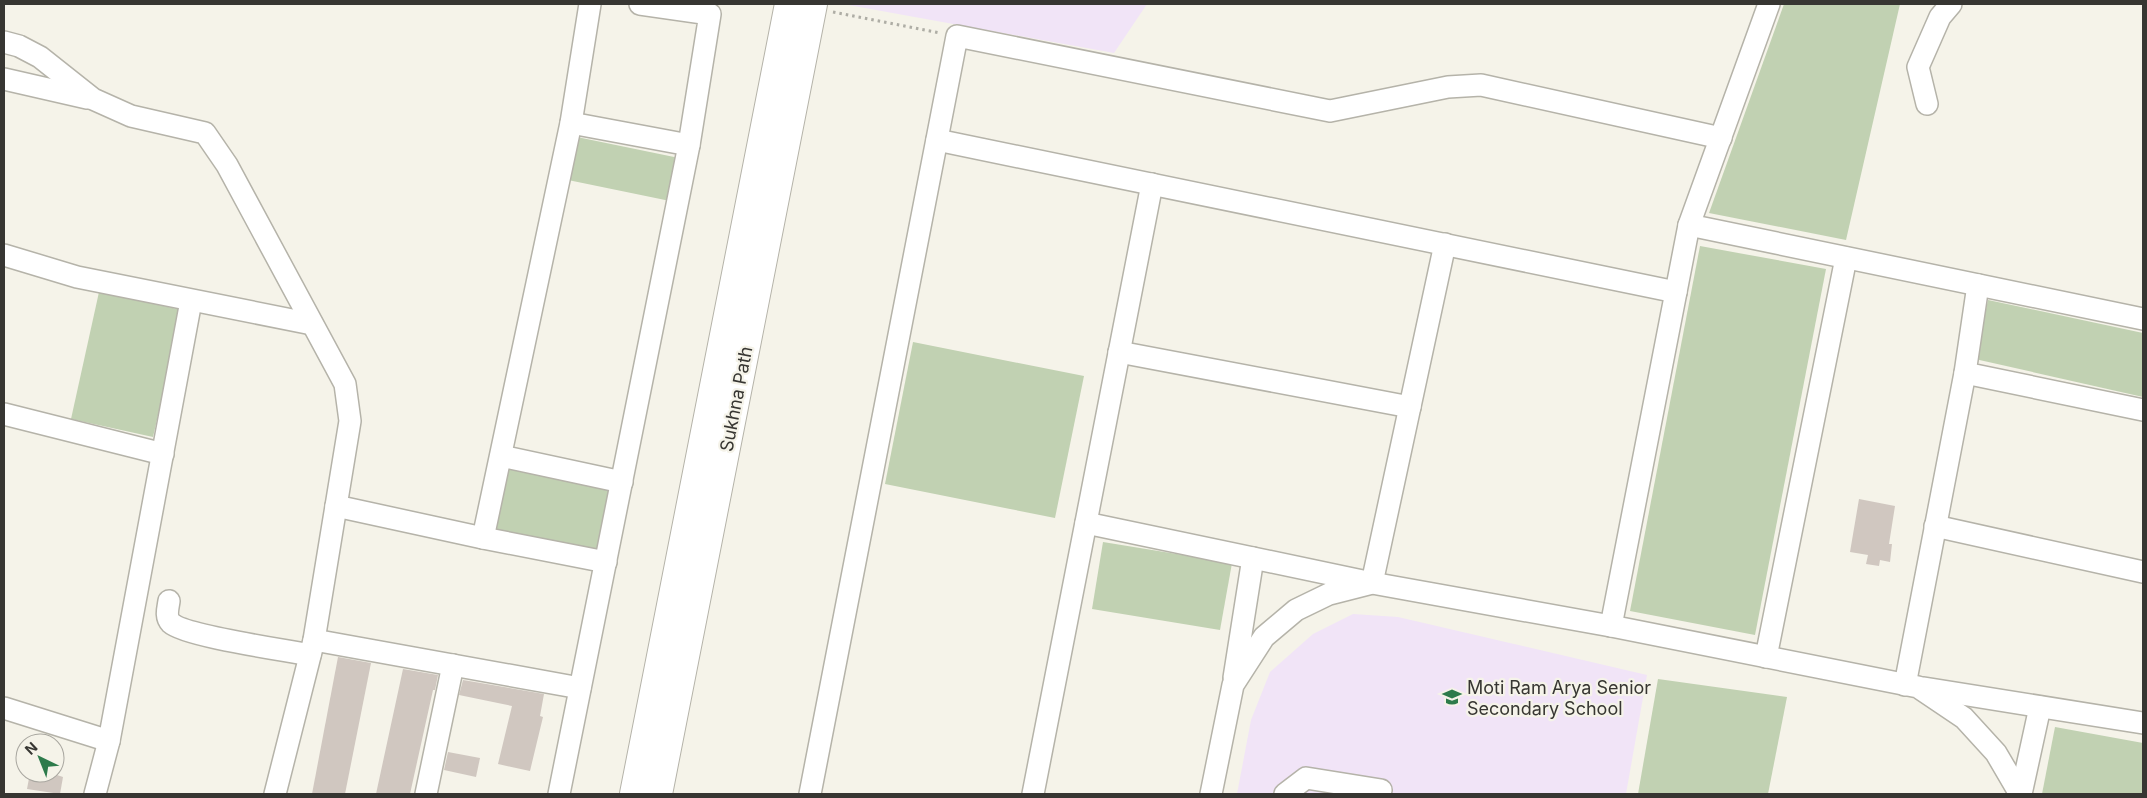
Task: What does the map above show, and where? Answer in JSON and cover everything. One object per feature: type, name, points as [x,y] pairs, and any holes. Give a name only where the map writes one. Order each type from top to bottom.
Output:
[{"type":"main road","name":"Sukhna Path","points":[[634,794],[805,5]]},
{"type":"main road","name":"Sukhna Path","points":[[658,794],[805,5]]},
{"type":"street","points":[[483,538],[571,123],[590,4]]},
{"type":"street","points":[[559,794],[689,145],[710,14],[640,4]]},
{"type":"street","points":[[1611,626],[1690,225],[1769,4]]},
{"type":"street","points":[[1927,104],[1918,68],[1940,17],[1951,4]]},
{"type":"street","points":[[810,794],[958,36],[1330,111],[1448,87],[1481,86],[1721,138]]},
{"type":"street","points":[[4,42],[19,46],[40,58],[92,99]]},
{"type":"street","points":[[4,79],[92,99],[131,116],[205,133],[227,165],[346,384],[350,421],[312,647],[275,794]]},
{"type":"street","points":[[571,123],[689,145]]},
{"type":"street","points":[[937,140],[1676,292]]},
{"type":"street","points":[[1033,794],[1152,184]]},
{"type":"street","points":[[1690,225],[2143,319]]},
{"type":"street","points":[[1372,583],[1445,244]]},
{"type":"street","points":[[4,255],[77,277],[312,324]]},
{"type":"street","points":[[1766,657],[1846,258]]},
{"type":"street","points":[[1912,686],[1936,526],[1965,373],[1978,285]]},
{"type":"street","points":[[95,794],[109,741],[191,301]]},
{"type":"street","points":[[1119,352],[1410,407]]},
{"type":"street","points":[[1965,373],[2143,410]]},
{"type":"street","points":[[4,414],[163,454]]},
{"type":"street","points":[[500,456],[622,482]]},
{"type":"street","points":[[336,506],[606,562]]},
{"type":"street","points":[[1086,523],[1372,583],[1611,626],[1912,686],[2143,724]]},
{"type":"street","points":[[1936,526],[2143,572]]},
{"type":"street","points":[[1211,794],[1233,685],[1253,558]]},
{"type":"street","points":[[1233,685],[1264,637],[1296,610],[1329,594],[1372,583]]},
{"type":"street","points":[[168,601],[167,612],[169,621],[178,628],[453,665],[580,688]]},
{"type":"street","points":[[426,794],[453,665]]},
{"type":"street","points":[[1912,686],[1964,718],[1996,753],[2020,794]]},
{"type":"street","points":[[2020,794],[2040,707]]},
{"type":"street","points":[[4,708],[109,741]]},
{"type":"street","points":[[1285,794],[1306,778],[1381,790]]},
{"type":"path","points":[[805,5],[958,36]]},
{"type":"shaded area","points":[[843,4],[1147,4],[1114,53]]},
{"type":"shaded area","name":"Moti Ram Arya Senior Secondary School","points":[[1353,614],[1398,617],[1647,675],[1626,794],[1237,794],[1251,720],[1270,672],[1313,634]]},
{"type":"green space","points":[[1784,4],[1900,4],[1846,240],[1709,213]]},
{"type":"green space","points":[[577,137],[679,158],[670,201],[568,180]]},
{"type":"green space","points":[[1700,246],[1826,269],[1755,635],[1630,611]]},
{"type":"green space","points":[[99,292],[182,310],[153,437],[71,419]]},
{"type":"green space","points":[[1988,300],[2143,333],[2143,397],[1975,359]]},
{"type":"green space","points":[[913,342],[1084,376],[1055,518],[885,484]]},
{"type":"green space","points":[[506,465],[616,488],[601,555],[492,531]]},
{"type":"green space","points":[[1103,542],[1232,563],[1220,630],[1092,609]]},
{"type":"green space","points":[[1658,679],[1787,697],[1768,794],[1638,794]]},
{"type":"green space","points":[[2055,727],[2143,743],[2143,794],[2042,794]]},
{"type":"building","points":[[1859,499],[1895,506],[1889,544],[1892,544],[1890,562],[1880,560],[1879,566],[1866,564],[1868,555],[1850,552]]},
{"type":"building","points":[[338,657],[371,663],[345,794],[312,794]]},
{"type":"building","points":[[403,669],[438,675],[435,690],[433,690],[410,794],[376,794]]},
{"type":"building","points":[[463,680],[544,694],[540,716],[543,717],[530,771],[498,764],[512,706],[459,695]]},
{"type":"building","points":[[448,752],[480,758],[476,777],[444,770]]},
{"type":"building","points":[[28,783],[62,783],[60,794],[27,789]]},
{"type":"place","name":"Moti Ram Arya Senior Secondary School","points":[[1452,697]]}]
